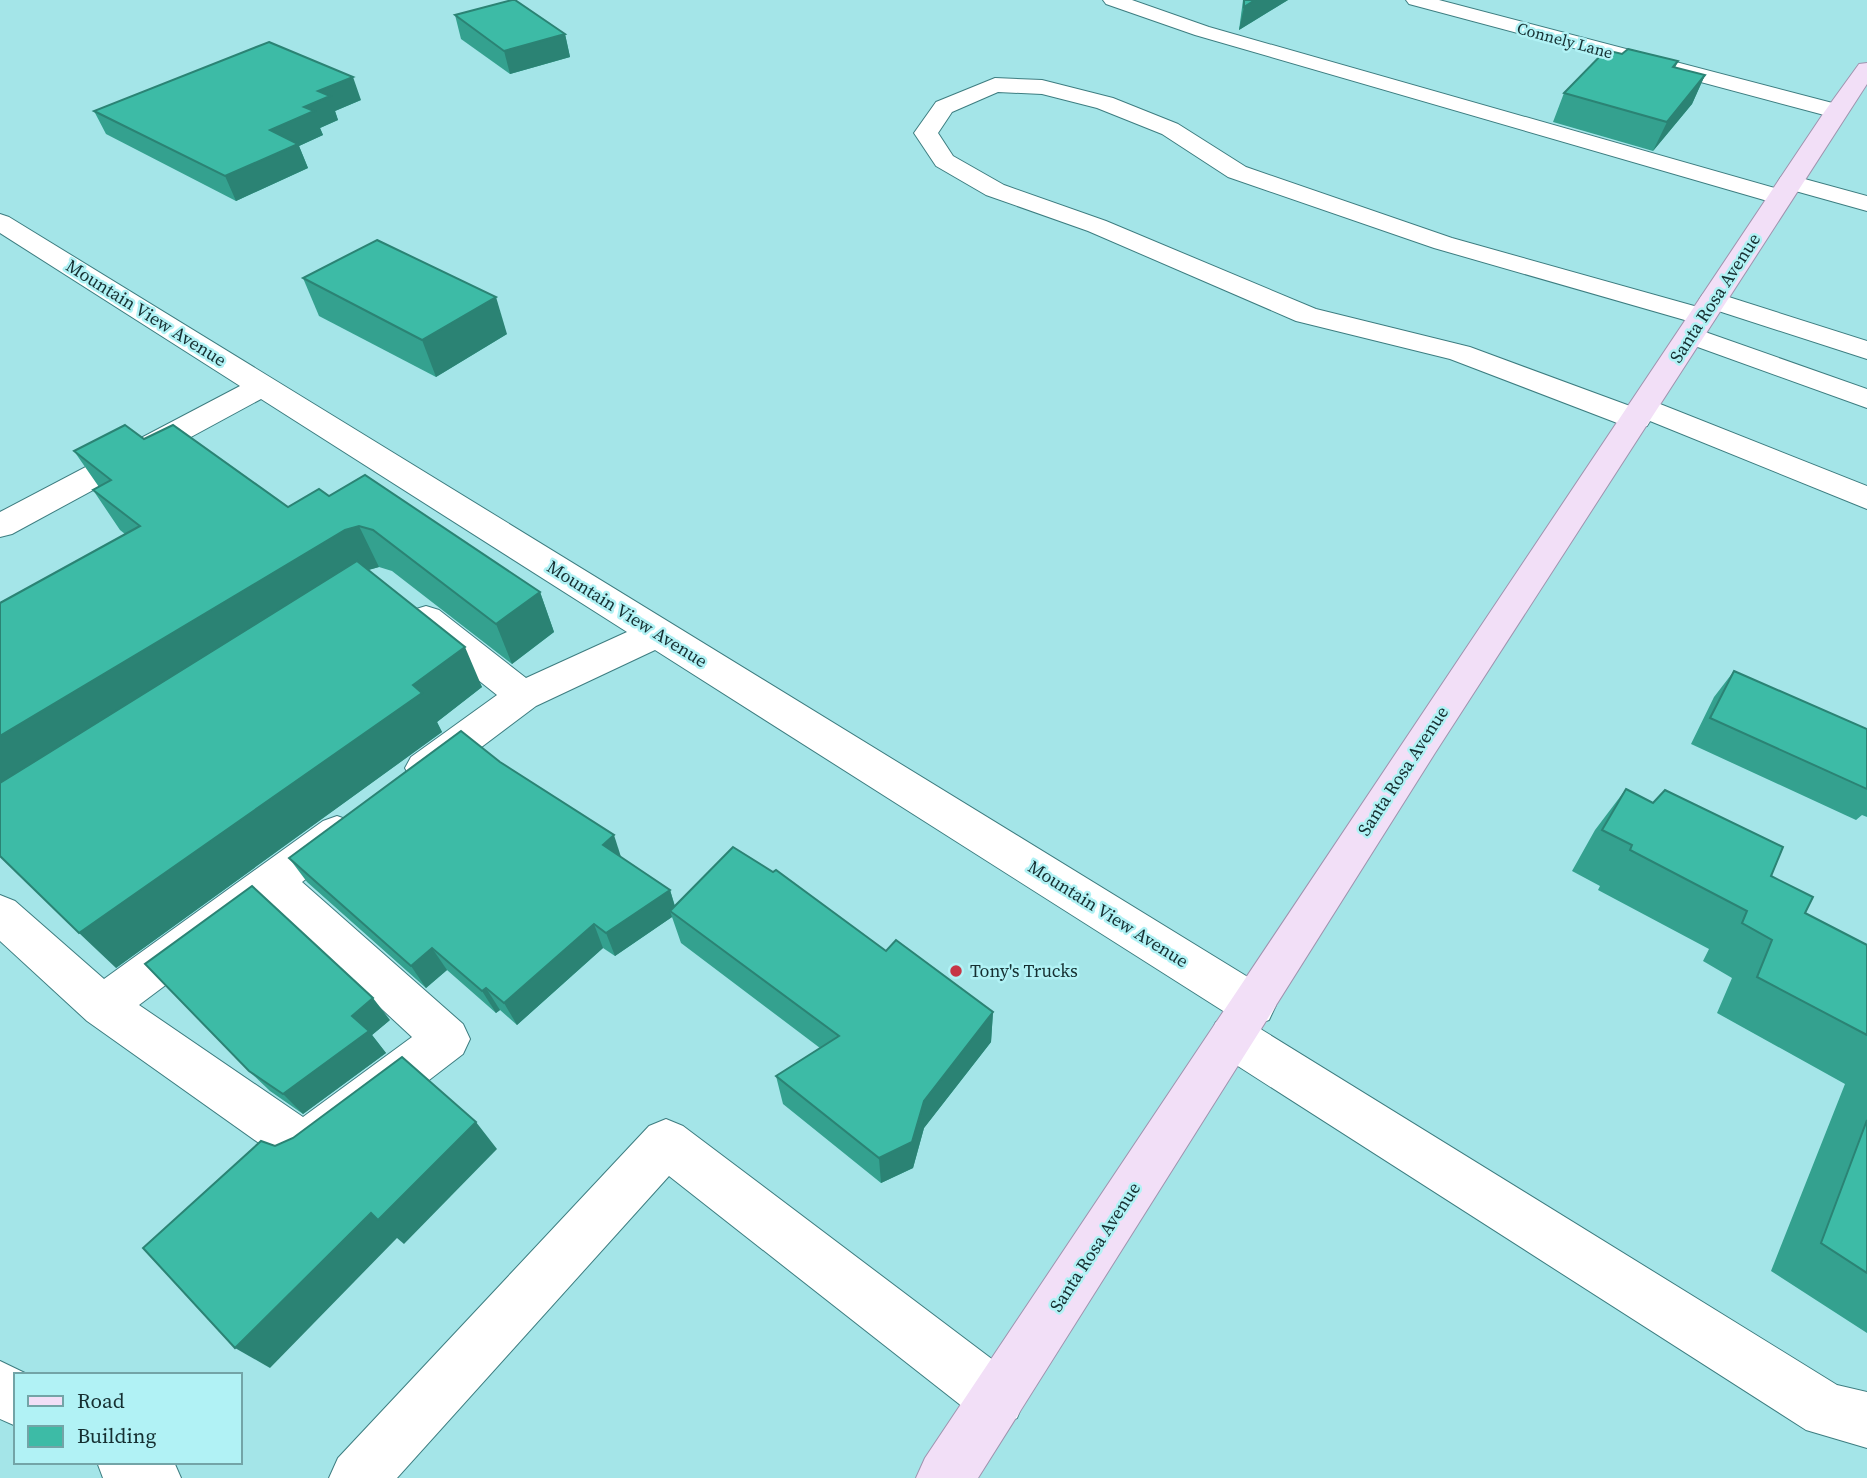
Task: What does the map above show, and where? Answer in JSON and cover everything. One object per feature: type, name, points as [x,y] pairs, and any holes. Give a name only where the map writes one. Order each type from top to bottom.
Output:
[{"type":"main road","name":"Santa Rosa Avenue","points":[[945,1478],[1243,1021],[1420,742],[1640,414],[1785,190],[1849,107],[1867,69]]},
{"type":"street","points":[[1113,0],[1202,30],[1785,190],[1867,204]]},
{"type":"street","name":"Connely Lane","points":[[1416,0],[1849,107]]},
{"type":"street","points":[[1867,349],[1702,317],[1443,243],[1237,173],[1170,129],[1105,103],[1042,87],[995,85],[944,107],[926,133],[944,161],[995,190],[1097,226],[1306,315],[1460,353],[1640,414],[1867,498]]},
{"type":"street","name":"Mountain View Avenue","points":[[0,222],[658,633],[1826,1410],[1867,1420]]},
{"type":"street","points":[[1702,317],[1867,399]]},
{"type":"street","points":[[0,526],[262,386]]},
{"type":"street","points":[[399,598],[523,696]]},
{"type":"street","points":[[103,1006],[523,696],[658,633]]},
{"type":"street","points":[[0,914],[103,1006],[304,1146],[447,1039],[272,881]]},
{"type":"street","points":[[358,1478],[666,1143],[997,1398]]},
{"type":"street","points":[[128,1464],[152,1478]]},
{"type":"building","points":[[512,0],[565,34],[504,51],[455,15]]},
{"type":"building","points":[[1244,0],[1255,0],[1244,7]]},
{"type":"building","points":[[269,42],[353,77],[318,91],[330,96],[304,107],[314,111],[270,130],[298,144],[225,176],[94,111]]},
{"type":"building","points":[[1628,49],[1678,61],[1673,67],[1705,75],[1667,122],[1564,93],[1606,50],[1622,54]]},
{"type":"building","points":[[377,240],[496,297],[422,340],[303,278]]},
{"type":"building","points":[[125,425],[144,439],[173,425],[288,507],[319,489],[329,496],[365,475],[540,592],[496,624],[373,530],[359,526],[345,530],[0,736],[0,603],[140,526],[93,490],[111,480],[74,451]]},
{"type":"building","points":[[357,561],[465,647],[413,685],[422,693],[79,933],[0,856],[0,783]]},
{"type":"building","points":[[1734,671],[1867,729],[1867,789],[1710,718]]},
{"type":"building","points":[[461,731],[500,762],[614,835],[603,845],[670,890],[606,933],[594,924],[504,1003],[486,988],[482,991],[432,948],[411,966],[289,858]]},
{"type":"building","points":[[1626,789],[1653,803],[1665,790],[1783,847],[1771,876],[1813,897],[1805,913],[1867,945],[1867,1035],[1757,977],[1772,940],[1742,923],[1747,911],[1630,850],[1632,845],[1602,830]]},
{"type":"building","points":[[733,847],[773,872],[776,870],[886,951],[896,940],[993,1012],[924,1101],[912,1142],[879,1158],[776,1076],[839,1036],[670,911]]},
{"type":"building","points":[[252,886],[373,998],[352,1016],[369,1031],[283,1094],[249,1071],[145,964]]},
{"type":"building","points":[[402,1057],[476,1122],[378,1220],[371,1213],[235,1348],[143,1248],[261,1141],[275,1146],[293,1138]]},
{"type":"building","points":[[1867,1120],[1867,1273],[1821,1243]]},
{"type":"place","name":"Tony's Trucks","points":[[956,971]]}]
